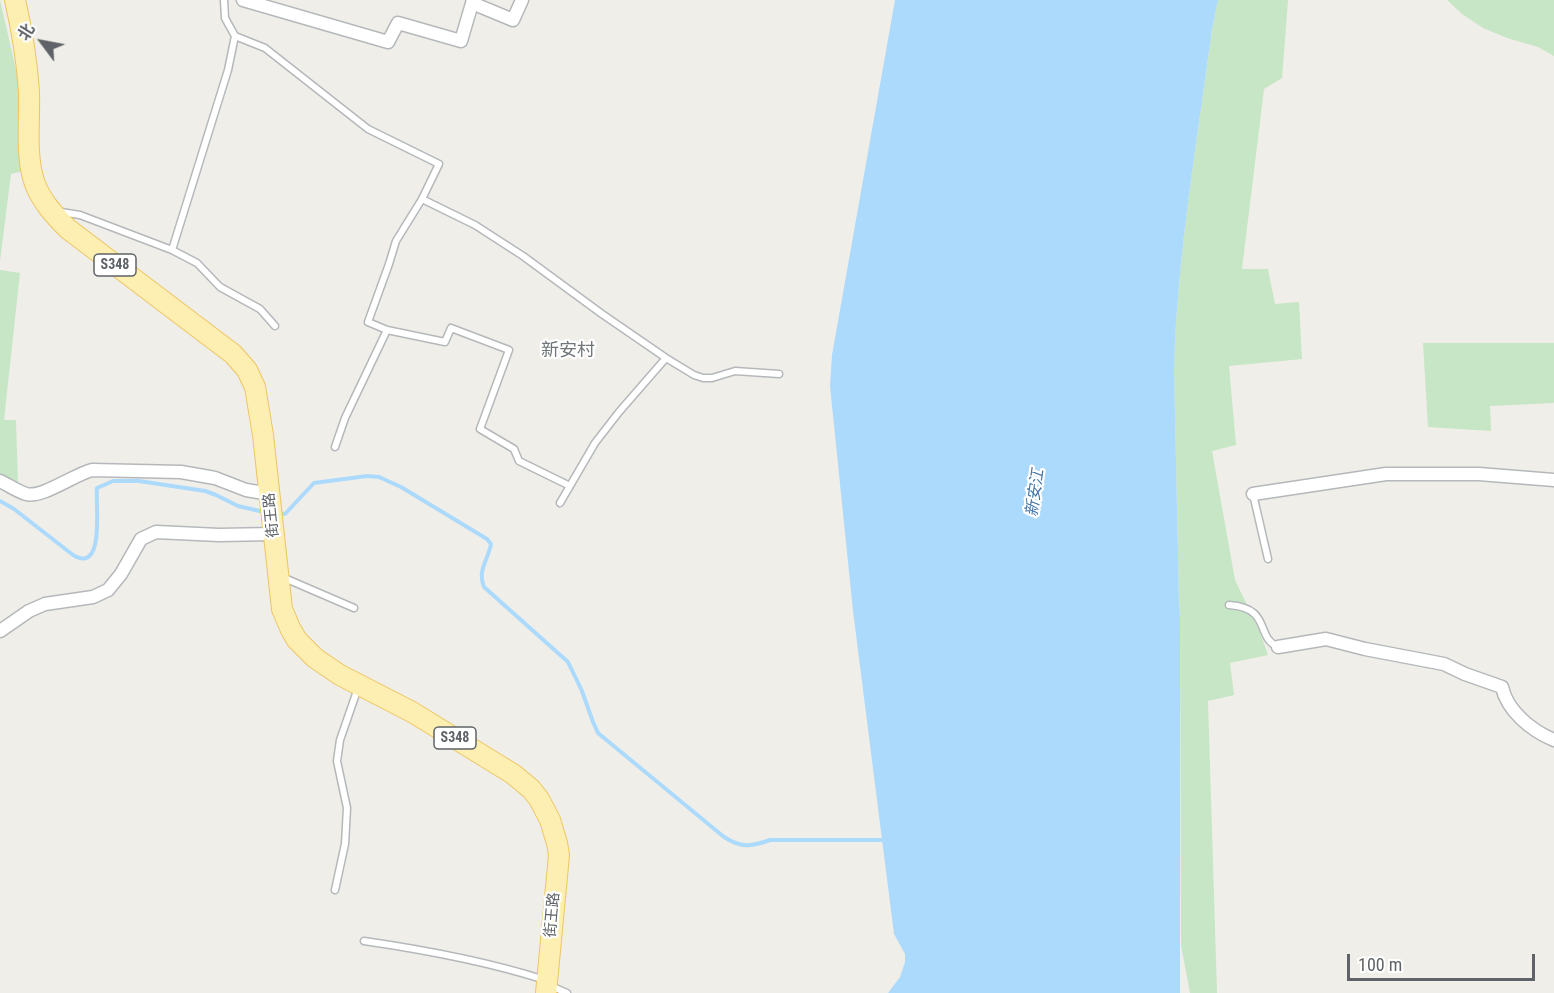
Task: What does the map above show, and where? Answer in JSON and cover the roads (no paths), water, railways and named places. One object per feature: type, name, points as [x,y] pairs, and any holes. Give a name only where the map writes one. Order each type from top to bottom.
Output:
[{"type":"main road","name":"街王路","points":[[15,0],[26,62],[32,174],[38,191],[51,211],[68,229],[233,354],[247,370],[255,387],[263,435],[282,609],[297,640],[315,658],[340,675],[412,712],[513,774],[531,789],[545,809],[555,831],[559,855],[547,986]]},
{"type":"street","points":[[243,0],[388,42],[398,22],[461,41],[472,2],[513,20],[522,0]]},
{"type":"street","points":[[0,481],[26,494],[39,494],[84,472],[172,471],[215,478],[238,488],[270,496]]},
{"type":"street","points":[[1252,494],[1386,474],[1468,474],[1554,480]]},
{"type":"street","points":[[0,631],[39,606],[93,597],[108,590],[121,574],[141,539],[156,532],[219,535],[274,531]]},
{"type":"street","points":[[1278,647],[1326,639],[1444,664],[1502,687],[1516,712],[1531,727],[1554,740]]},
{"type":"lane","points":[[224,0],[225,18],[235,36],[265,48],[368,129],[439,164],[422,200],[396,241],[368,322],[387,330],[445,342],[451,328],[509,350],[480,429],[514,449],[519,461],[570,486]]},
{"type":"lane","points":[[172,250],[228,70],[235,36]]},
{"type":"lane","points":[[422,200],[474,225],[523,256],[602,314],[694,375],[712,378],[735,371],[779,374]]},
{"type":"lane","points":[[51,211],[80,215],[172,250],[197,263],[220,287],[260,309],[275,326]]},
{"type":"lane","points":[[334,447],[345,418],[387,330]]},
{"type":"lane","points":[[560,503],[595,443],[619,411],[666,358]]},
{"type":"lane","points":[[1252,494],[1268,559]]},
{"type":"lane","points":[[279,576],[354,608]]},
{"type":"lane","points":[[1229,605],[1254,613],[1270,642],[1278,647]]},
{"type":"lane","points":[[335,890],[345,844],[347,808],[338,760],[340,740],[359,685]]},
{"type":"lane","points":[[364,941],[429,950],[514,970],[567,993]]},
{"type":"water","name":"新安江","points":[[895,0],[1218,0],[1183,242],[1174,370],[1180,617],[1180,993],[888,993],[900,977],[905,954],[894,934],[853,611],[830,386],[832,355]]},
{"type":"waterway","points":[[277,513],[285,514],[314,483],[367,476],[379,477],[401,487],[487,539],[491,544],[482,571],[484,587],[568,662],[598,733],[724,837],[746,845],[770,840],[887,840]]},
{"type":"waterway","points":[[0,501],[14,509],[73,555],[83,558],[90,555],[95,546],[97,488],[113,481],[139,481],[205,491],[238,506],[264,512]]},
{"type":"district","name":"新安村","points":[[568,351]]}]
